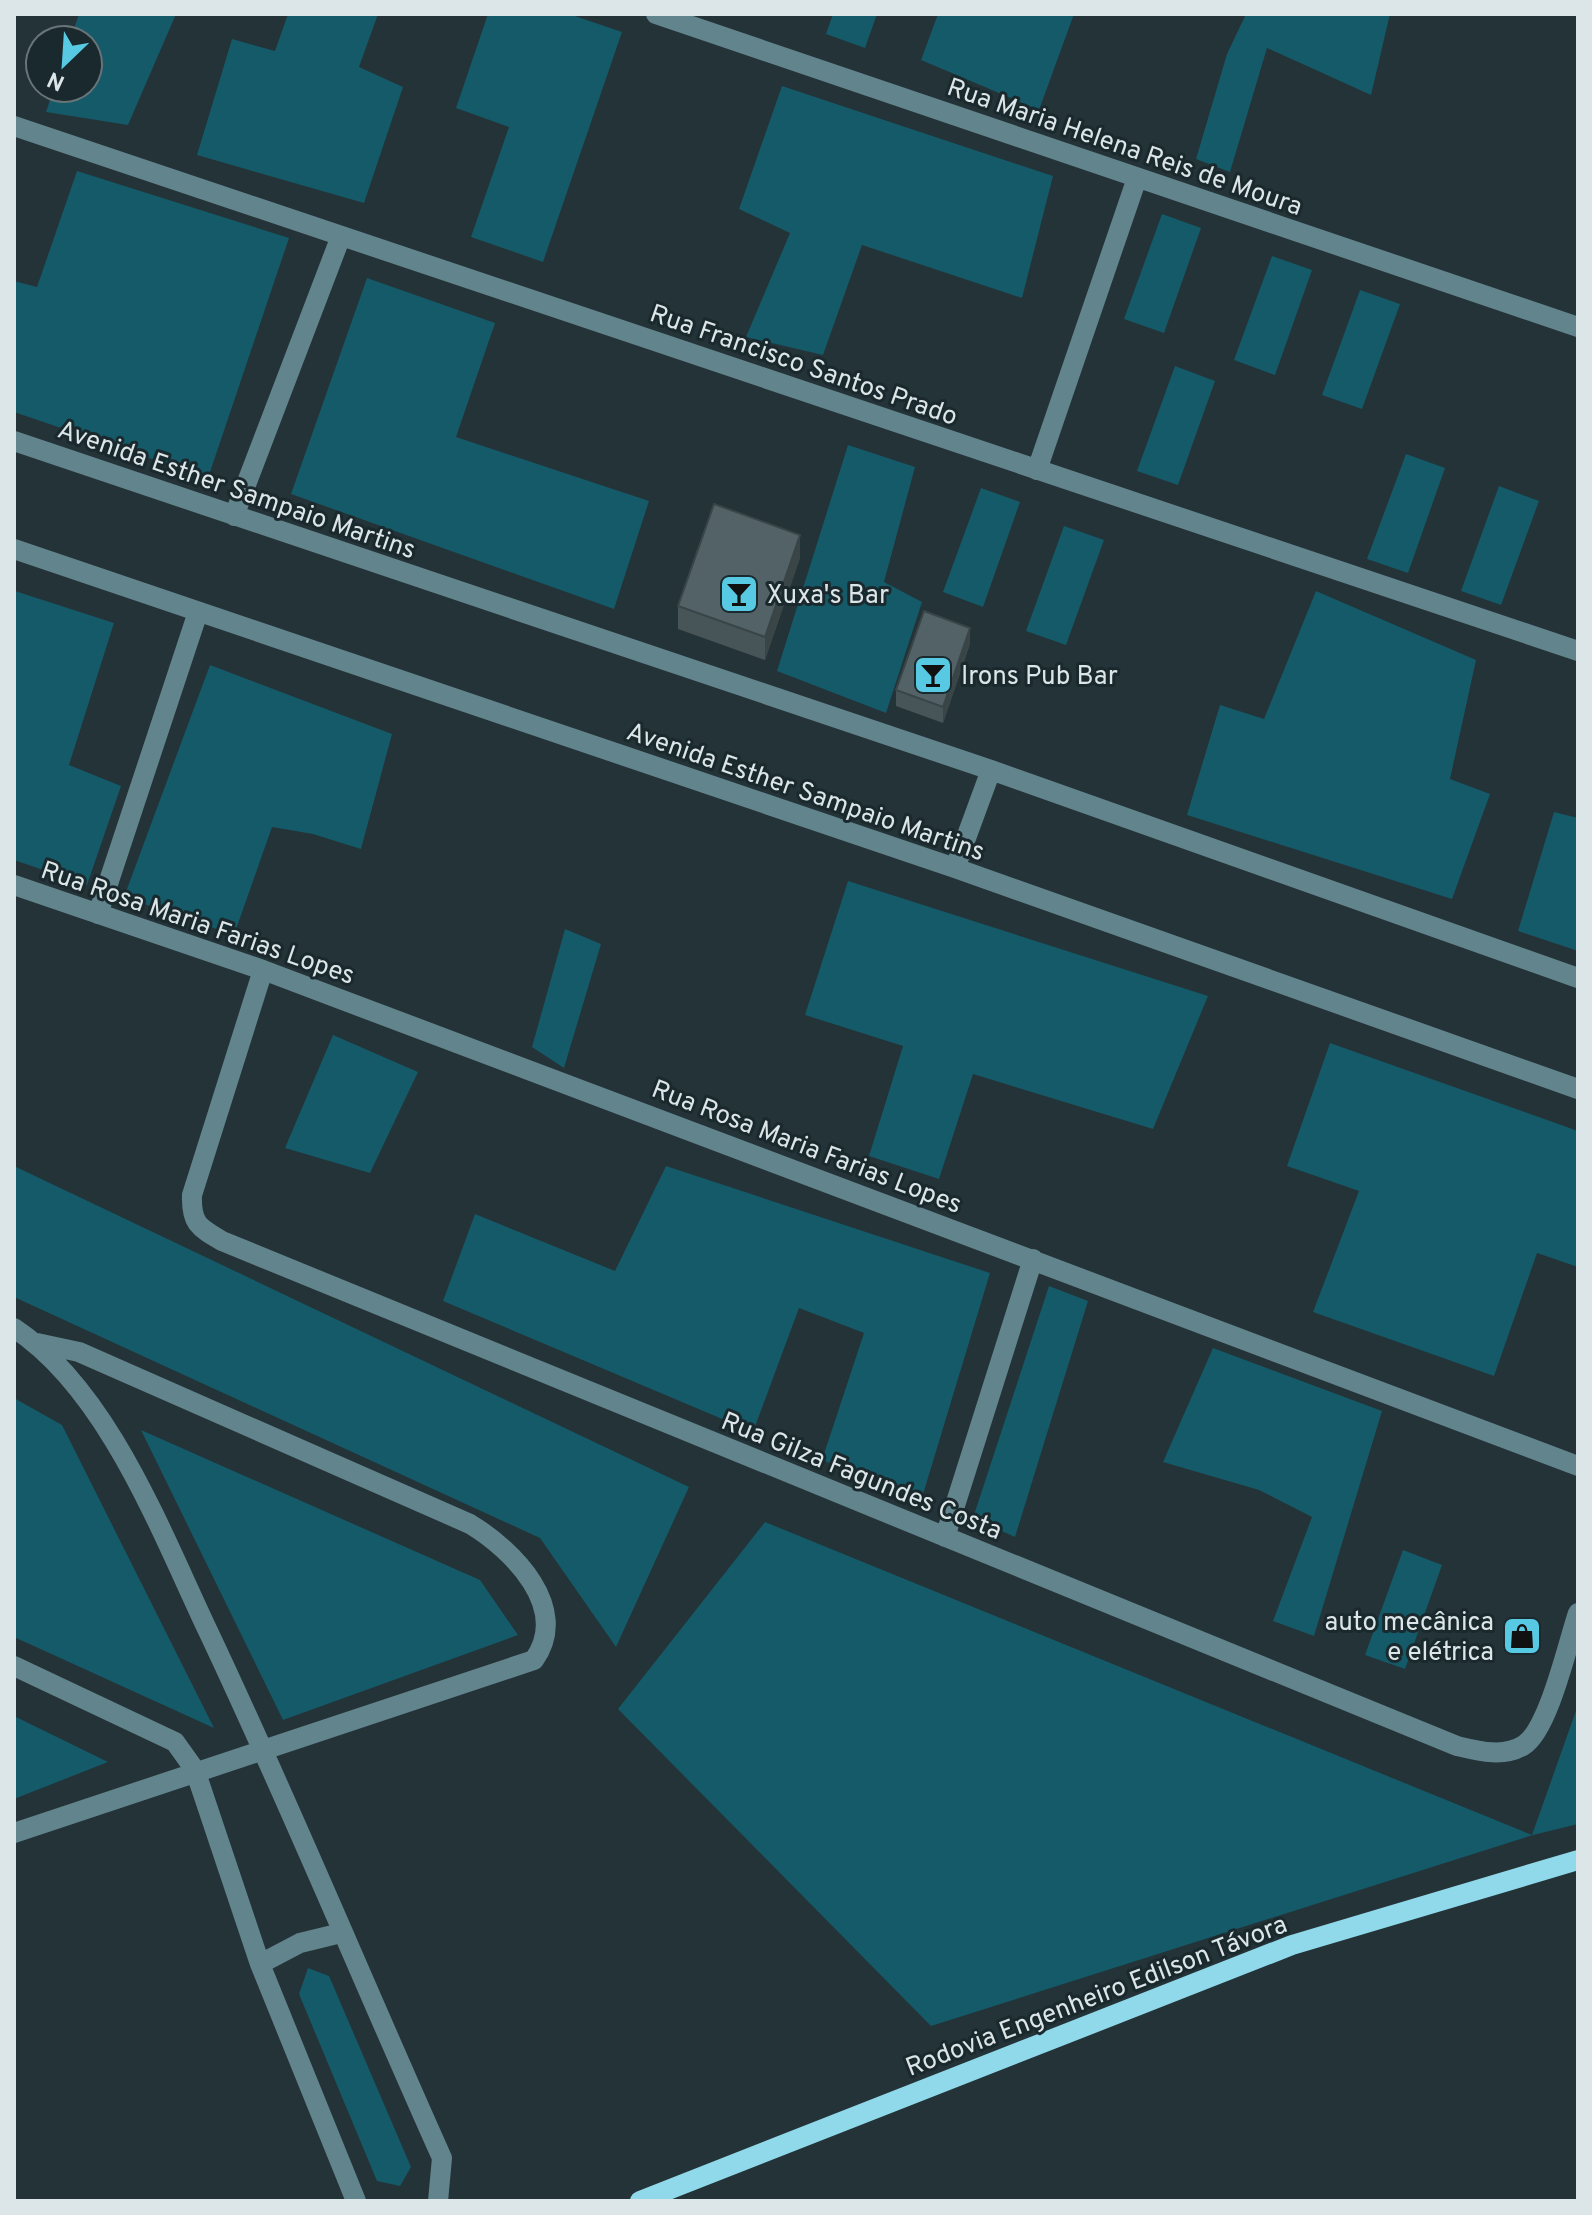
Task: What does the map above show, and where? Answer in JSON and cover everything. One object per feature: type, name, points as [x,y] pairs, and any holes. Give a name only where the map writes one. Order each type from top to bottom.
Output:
[{"type":"main road","name":"Rodovia Engenheiro Edilson Távora","points":[[640,2201],[1292,1945],[1578,1860]]},
{"type":"street","name":"Rua Maria Helena Reis de Moura","points":[[656,14],[1578,327]]},
{"type":"street","name":"Rua Francisco Santos Prado","points":[[14,126],[1578,651]]},
{"type":"street","points":[[1037,470],[1137,178]]},
{"type":"street","points":[[234,516],[341,236]]},
{"type":"street","name":"Avenida Esther Sampaio Martins","points":[[14,441],[991,770],[1578,978]]},
{"type":"street","name":"Avenida Esther Sampaio Martins","points":[[14,549],[955,868],[1578,1089]]},
{"type":"street","points":[[98,914],[198,612]]},
{"type":"street","points":[[955,868],[991,770]]},
{"type":"street","name":"Rua Rosa Maria Farias Lopes","points":[[14,885],[263,970],[1578,1466]]},
{"type":"street","name":"Rua Gilza Fagundes Costa","points":[[263,970],[192,1195],[191,1215],[201,1229],[222,1241],[1457,1746],[1489,1754],[1524,1745],[1542,1722],[1578,1613]]},
{"type":"street","points":[[945,1537],[1033,1259]]},
{"type":"street","points":[[14,1328],[37,1343],[125,1456],[264,1748],[341,1933],[442,2158],[438,2201]]},
{"type":"street","points":[[14,1833],[195,1770],[534,1660],[542,1648],[548,1626],[530,1579],[494,1539],[470,1524],[79,1352],[37,1343]]},
{"type":"street","points":[[14,1666],[175,1742],[195,1770],[260,1964],[356,2201]]},
{"type":"street","points":[[260,1964],[300,1943],[341,1933]]},
{"type":"shaded area","points":[[79,14],[176,14],[128,125],[46,112],[49,104],[104,104],[104,24],[76,24]]},
{"type":"shaded area","points":[[288,14],[378,14],[359,67],[403,87],[364,203],[197,155],[232,39],[275,51]]},
{"type":"shaded area","points":[[488,14],[569,14],[622,32],[543,262],[471,237],[509,127],[456,108]]},
{"type":"shaded area","points":[[833,14],[877,14],[865,48],[826,34]]},
{"type":"shaded area","points":[[938,14],[1074,14],[1039,110],[921,60]]},
{"type":"shaded area","points":[[1246,14],[1390,14],[1371,95],[1267,48],[1230,172],[1196,159],[1227,54]]},
{"type":"shaded area","points":[[782,86],[1053,176],[1022,298],[862,245],[823,355],[746,337],[790,233],[739,209]]},
{"type":"shaded area","points":[[77,171],[289,238],[208,478],[14,412],[14,281],[37,287]]},
{"type":"shaded area","points":[[1162,214],[1201,228],[1164,333],[1124,319]]},
{"type":"shaded area","points":[[1272,256],[1312,270],[1275,375],[1234,360]]},
{"type":"shaded area","points":[[367,278],[495,323],[456,437],[649,501],[614,609],[291,494]]},
{"type":"shaded area","points":[[1360,290],[1400,304],[1362,409],[1322,395]]},
{"type":"shaded area","points":[[1175,366],[1215,381],[1178,485],[1137,471]]},
{"type":"shaded area","points":[[848,445],[915,467],[884,582],[922,602],[886,713],[777,671]]},
{"type":"shaded area","points":[[1406,454],[1445,468],[1408,573],[1367,559]]},
{"type":"shaded area","points":[[1499,486],[1539,501],[1501,605],[1461,591]]},
{"type":"shaded area","points":[[981,488],[1020,502],[983,607],[943,592]]},
{"type":"shaded area","points":[[1064,526],[1104,540],[1066,645],[1026,631]]},
{"type":"shaded area","points":[[15,591],[114,623],[69,765],[121,786],[87,885],[14,860]]},
{"type":"shaded area","points":[[1316,591],[1476,660],[1450,779],[1490,794],[1452,899],[1187,815],[1220,705],[1264,719]]},
{"type":"shaded area","points":[[210,665],[392,734],[361,849],[313,834],[272,827],[234,935],[124,897]]},
{"type":"shaded area","points":[[1554,812],[1578,818],[1578,951],[1518,931]]},
{"type":"shaded area","points":[[848,881],[1208,996],[1153,1129],[973,1074],[939,1179],[869,1156],[903,1046],[805,1015]]},
{"type":"shaded area","points":[[565,929],[601,944],[564,1068],[532,1047]]},
{"type":"shaded area","points":[[333,1035],[418,1072],[370,1173],[285,1148]]},
{"type":"shaded area","points":[[1330,1043],[1578,1131],[1578,1267],[1537,1253],[1494,1376],[1313,1312],[1359,1191],[1287,1166]]},
{"type":"shaded area","points":[[14,1166],[689,1487],[616,1647],[540,1538],[14,1297]]},
{"type":"shaded area","points":[[666,1166],[990,1273],[921,1501],[822,1460],[864,1333],[799,1308],[753,1432],[443,1301],[475,1214],[615,1271]]},
{"type":"shaded area","points":[[1049,1286],[1088,1301],[1015,1537],[973,1518]]},
{"type":"shaded area","points":[[1213,1348],[1382,1411],[1314,1636],[1273,1621],[1312,1517],[1259,1490],[1163,1462]]},
{"type":"shaded area","points":[[14,1398],[62,1425],[214,1728],[14,1637]]},
{"type":"shaded area","points":[[141,1430],[480,1580],[518,1635],[283,1720]]},
{"type":"shaded area","points":[[765,1522],[1532,1835],[1578,1705],[1578,1824],[1533,1835],[931,2026],[618,1709]]},
{"type":"shaded area","points":[[1403,1550],[1442,1565],[1405,1669],[1365,1655]]},
{"type":"shaded area","points":[[14,1716],[108,1762],[14,1799]]},
{"type":"shaded area","points":[[308,1968],[329,1976],[411,2167],[400,2186],[377,2181],[299,1994]]},
{"type":"building","name":"Xuxa's Bar","points":[[714,504],[800,535],[765,637],[678,606]]},
{"type":"building","name":"Irons Pub Bar","points":[[924,611],[970,628],[943,707],[896,690]]},
{"type":"place","name":"Xuxa's Bar","points":[[739,594]]},
{"type":"place","name":"Irons Pub Bar","points":[[933,675]]},
{"type":"place","name":"auto mecânica e elétrica","points":[[1522,1636]]}]
